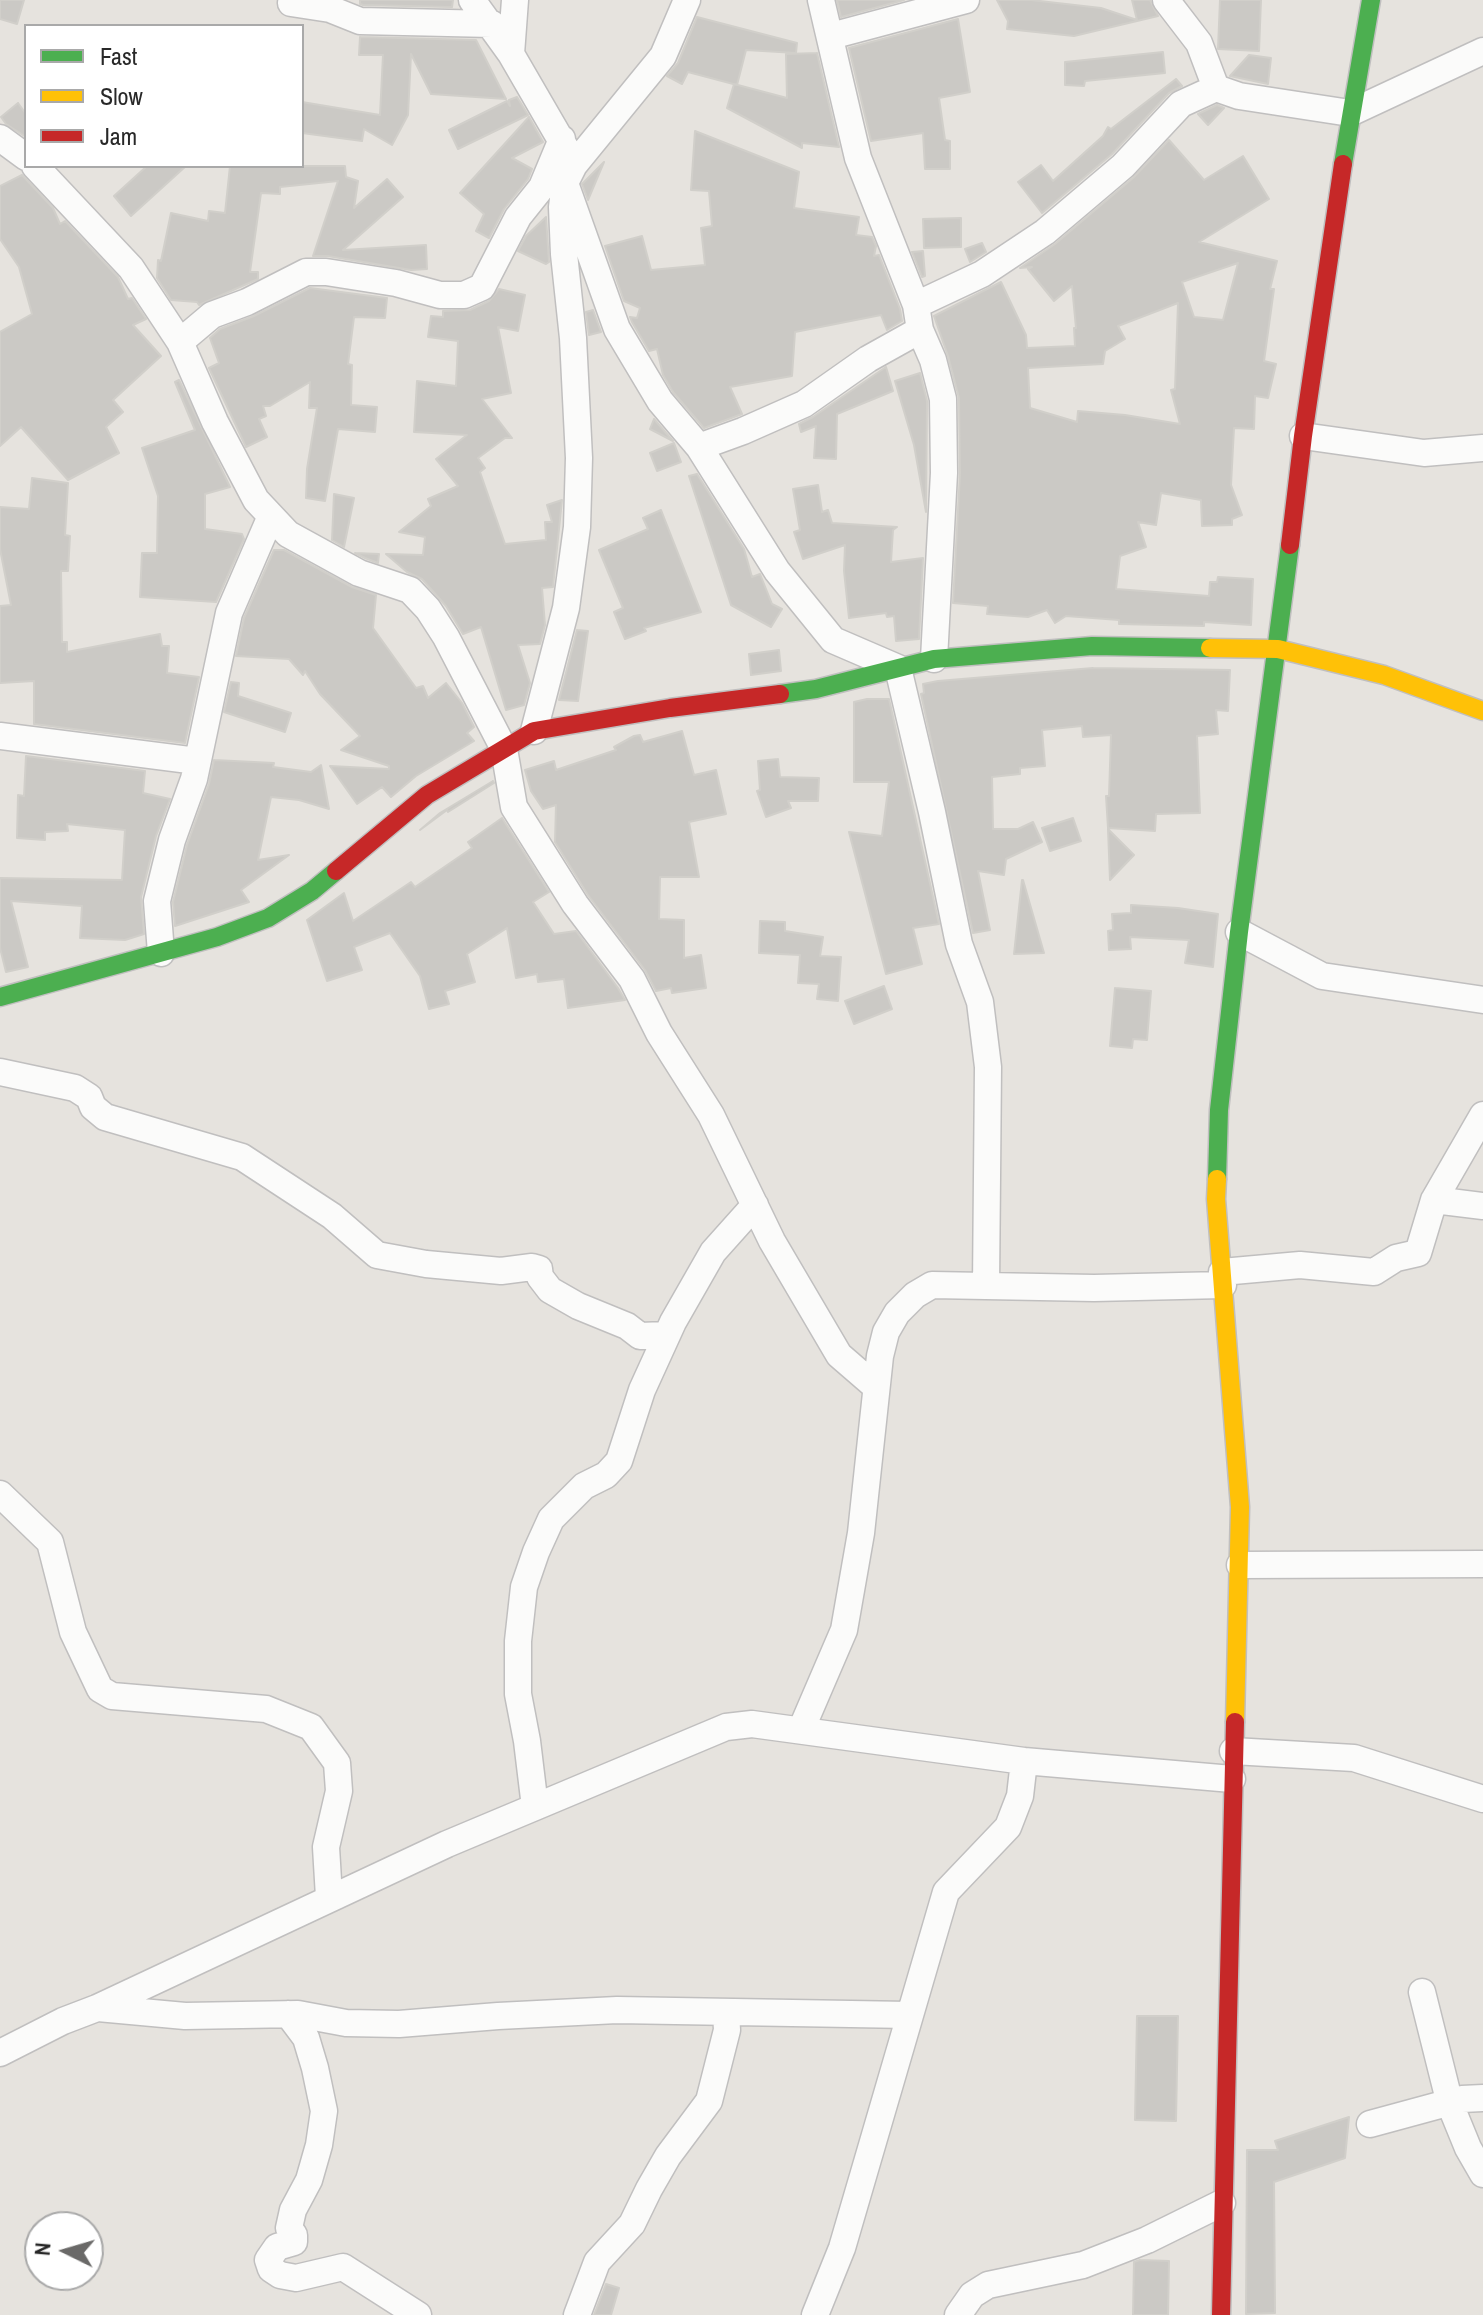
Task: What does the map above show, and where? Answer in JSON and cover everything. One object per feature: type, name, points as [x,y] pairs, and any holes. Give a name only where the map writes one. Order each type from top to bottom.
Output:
[{"type":"street","points":[[472,0],[492,24],[562,139],[617,329],[660,401],[699,447],[777,571],[833,640],[898,668]]},
{"type":"street","points":[[511,54],[515,0]]},
{"type":"street","points":[[534,731],[566,608],[577,527],[579,458],[562,207],[570,174],[663,56],[687,0]]},
{"type":"street","points":[[821,0],[858,158],[933,360],[943,399],[944,473],[934,659]]},
{"type":"street","points":[[831,36],[966,0]]},
{"type":"street","points":[[1166,0],[1199,43],[1216,88]]},
{"type":"street","points":[[1221,2315],[1240,1507],[1216,1199],[1219,1110],[1303,436],[1350,113],[1371,0]]},
{"type":"street","points":[[291,3],[330,9],[360,21],[492,24]]},
{"type":"street","points":[[699,447],[804,404],[868,359],[918,318],[1045,232],[1123,166],[1181,104],[1216,88],[1239,96],[1350,113],[1483,51]]},
{"type":"street","points":[[0,138],[24,156]]},
{"type":"street","points":[[180,342],[212,315],[247,302],[306,272],[326,272],[396,283],[440,295],[464,295],[482,287],[518,217],[542,187],[562,139]]},
{"type":"street","points":[[37,168],[131,268],[180,342],[215,422],[256,500],[288,534],[359,573],[410,590],[428,609],[446,637],[504,749],[514,807],[575,904],[632,979],[659,1033],[711,1115],[772,1241],[839,1355],[876,1387]]},
{"type":"street","points":[[1303,436],[1424,453],[1483,448]]},
{"type":"street","points":[[161,953],[157,901],[197,761],[229,613],[271,516]]},
{"type":"street","points":[[0,997],[217,937],[268,918],[312,891],[427,795],[534,731],[670,708],[816,689],[934,659],[1092,646],[1278,649],[1384,675],[1483,711]]},
{"type":"street","points":[[898,668],[959,944],[980,1002],[988,1067],[986,1286]]},
{"type":"street","points":[[0,736],[197,761]]},
{"type":"street","points":[[1239,932],[1322,976],[1483,1000]]},
{"type":"street","points":[[0,1072],[75,1088],[89,1097],[93,1107],[105,1117],[242,1157],[332,1216],[377,1255],[486,1270],[539,1269],[540,1277],[550,1290],[578,1306],[627,1326],[640,1336],[666,1335]]},
{"type":"street","points":[[801,1730],[844,1630],[861,1533],[876,1387],[886,1332],[897,1313],[915,1295],[932,1285],[1094,1288],[1222,1278],[1300,1265],[1374,1272],[1396,1258],[1418,1253],[1434,1200],[1483,1115]]},
{"type":"street","points":[[1434,1200],[1483,1206]]},
{"type":"street","points":[[535,1807],[518,1694],[518,1641],[524,1587],[551,1519],[584,1486],[606,1475],[619,1461],[642,1390],[666,1335],[713,1252],[755,1205]]},
{"type":"street","points":[[0,1494],[50,1542],[73,1632],[100,1689],[112,1696],[266,1709],[311,1727],[320,1737],[337,1763],[339,1791],[326,1847],[329,1897]]},
{"type":"street","points":[[1240,1565],[1483,1564]]},
{"type":"street","points":[[0,2053],[329,1897],[726,1727],[752,1724],[1024,1761],[1232,1779]]},
{"type":"street","points":[[1233,1751],[1354,1758],[1483,1799]]},
{"type":"street","points":[[815,2315],[842,2248],[946,1892],[1008,1827],[1020,1796],[1024,1761]]},
{"type":"street","points":[[1422,1992],[1450,2104],[1468,2148],[1483,2174]]},
{"type":"street","points":[[97,2008],[185,2016],[288,2014],[346,2023],[399,2024],[617,2010],[909,2015]]},
{"type":"street","points":[[577,2315],[597,2262],[632,2224],[668,2156],[709,2101],[727,2030],[726,2013]]},
{"type":"street","points":[[288,2014],[306,2038],[324,2111],[309,2180],[293,2210],[289,2228],[294,2242],[277,2247],[268,2260],[271,2269],[280,2275],[296,2278],[343,2267],[418,2315]]},
{"type":"street","points":[[1370,2124],[1462,2099],[1483,2098]]},
{"type":"street","points":[[958,2315],[972,2295],[988,2285],[1083,2265],[1147,2240],[1222,2203]]},
{"type":"building","points":[[0,0],[24,0],[17,24],[0,19]]},
{"type":"building","points":[[360,0],[453,0],[452,7],[363,5]]},
{"type":"building","points":[[837,0],[904,0],[841,17]]},
{"type":"building","points":[[997,0],[1031,0],[1101,8],[1137,20],[1132,0],[1150,0],[1158,16],[1074,36],[1007,29],[1008,21]]},
{"type":"building","points":[[1220,0],[1261,0],[1259,51],[1218,49]]},
{"type":"building","points":[[697,17],[797,43],[796,53],[746,50],[737,85],[688,72],[682,84],[667,76],[678,63]]},
{"type":"building","points":[[958,19],[970,92],[939,98],[945,140],[950,141],[950,169],[925,169],[923,133],[871,141],[849,48]]},
{"type":"building","points":[[360,37],[476,40],[506,99],[431,94],[411,54],[408,115],[392,145],[364,129],[362,141],[304,133],[304,102],[380,115],[383,55],[359,55]]},
{"type":"building","points":[[1163,52],[1165,73],[1085,81],[1084,86],[1065,85],[1065,62]]},
{"type":"building","points":[[817,53],[839,147],[802,143],[802,148],[727,108],[734,84],[787,98],[786,54]]},
{"type":"building","points":[[1249,55],[1271,58],[1268,84],[1230,76]]},
{"type":"building","points":[[1176,79],[1182,86],[1169,93],[1112,154],[1042,213],[1018,182],[1041,165],[1053,181],[1103,136],[1108,127],[1111,129]]},
{"type":"building","points":[[517,97],[528,115],[458,149],[449,130],[507,101],[510,106],[509,100]]},
{"type":"building","points":[[18,103],[24,111],[24,136],[6,124],[1,117]]},
{"type":"building","points":[[1217,105],[1224,108],[1208,125],[1198,114]]},
{"type":"building","points":[[529,117],[543,142],[512,158],[532,169],[528,179],[504,209],[489,238],[476,231],[484,214],[460,193]]},
{"type":"building","points":[[695,131],[799,172],[794,208],[859,217],[856,235],[872,237],[876,246],[874,256],[879,255],[902,321],[887,330],[881,315],[795,332],[792,376],[730,387],[742,414],[704,428],[673,392],[663,375],[657,349],[649,351],[632,322],[630,317],[637,318],[640,308],[624,301],[605,246],[642,236],[651,270],[705,265],[701,228],[712,226],[709,191],[691,190]]},
{"type":"building","points":[[1169,140],[1204,180],[1243,156],[1269,199],[1199,242],[1277,261],[1270,289],[1274,289],[1264,361],[1276,364],[1268,398],[1255,396],[1254,429],[1234,428],[1231,485],[1242,515],[1232,519],[1232,525],[1202,526],[1201,500],[1161,493],[1156,525],[1138,522],[1146,547],[1120,556],[1116,589],[1209,596],[1210,582],[1217,582],[1218,577],[1253,579],[1251,625],[1204,622],[1204,626],[1119,624],[1119,620],[1066,616],[1055,623],[1047,610],[1028,617],[987,614],[988,606],[953,603],[960,474],[959,398],[934,316],[1001,282],[1026,335],[1027,348],[1075,346],[1072,286],[1054,301],[1028,269],[1032,267],[1020,268],[1055,244],[1133,178]],"holes":[[[1238,263],[1223,320],[1194,317],[1182,282]],[[1178,303],[1175,389],[1171,390],[1180,424],[1078,411],[1077,422],[1030,408],[1028,368],[1103,364],[1105,351],[1125,339],[1118,326]]]},
{"type":"building","points":[[604,162],[588,200],[582,184]]},
{"type":"building","points":[[345,166],[346,177],[358,181],[354,208],[387,179],[403,197],[343,250],[426,245],[427,269],[411,270],[313,256],[338,181],[280,187],[280,194],[261,193],[250,272],[258,272],[258,279],[199,305],[197,302],[171,300],[157,278],[158,260],[161,261],[171,213],[208,221],[209,211],[225,213],[230,168]]},
{"type":"building","points":[[145,168],[184,168],[131,216],[114,196]]},
{"type":"building","points":[[22,175],[53,208],[60,224],[65,221],[118,277],[128,299],[132,298],[146,319],[133,325],[161,356],[113,400],[123,412],[106,427],[119,453],[68,480],[21,427],[0,446],[0,332],[32,314],[19,267],[0,239],[0,186]]},
{"type":"building","points":[[546,217],[549,262],[546,264],[518,251],[526,236]]},
{"type":"building","points":[[961,218],[961,247],[924,248],[923,219]]},
{"type":"building","points":[[982,243],[986,252],[970,262],[965,249]]},
{"type":"building","points":[[923,251],[925,276],[922,277],[912,252]]},
{"type":"building","points":[[310,288],[387,298],[385,318],[354,317],[348,364],[352,365],[351,405],[377,407],[375,432],[338,429],[325,501],[306,498],[307,469],[317,408],[309,408],[310,382],[270,406],[263,406],[266,416],[259,419],[267,437],[246,447],[209,368],[219,363],[210,338],[220,329]]},
{"type":"building","points":[[499,289],[525,295],[518,331],[498,327],[511,393],[482,399],[512,438],[505,438],[478,458],[485,468],[480,472],[505,544],[546,540],[545,522],[552,522],[547,505],[562,500],[553,587],[542,588],[545,625],[540,644],[518,645],[530,683],[524,705],[506,710],[481,627],[463,634],[446,606],[422,579],[407,572],[386,554],[423,555],[425,537],[399,532],[431,506],[428,499],[458,486],[436,459],[467,435],[414,432],[417,381],[456,386],[458,341],[428,337],[431,316],[443,317],[443,311],[470,310],[489,301]]},
{"type":"building","points":[[593,310],[601,332],[589,335],[586,312]]},
{"type":"building","points":[[886,367],[893,391],[837,414],[836,459],[814,458],[816,426],[801,432],[799,424]]},
{"type":"building","points":[[920,373],[927,401],[926,512],[914,445],[895,381]]},
{"type":"building","points":[[179,380],[230,487],[205,494],[205,529],[242,534],[244,539],[216,602],[140,597],[142,553],[157,553],[158,496],[142,448],[195,430],[175,382]]},
{"type":"building","points":[[654,419],[673,441],[650,429]]},
{"type":"building","points":[[674,443],[681,462],[657,471],[650,453]]},
{"type":"building","points":[[697,474],[744,549],[752,577],[760,574],[772,604],[782,609],[771,627],[731,605],[689,476]]},
{"type":"building","points":[[32,478],[68,483],[65,535],[70,536],[68,571],[61,571],[62,642],[67,642],[67,652],[160,634],[162,646],[169,646],[167,673],[199,677],[185,743],[34,724],[34,681],[0,683],[0,606],[11,605],[0,549],[0,507],[29,509]]},
{"type":"building","points":[[818,485],[822,512],[828,510],[832,523],[897,527],[893,530],[891,562],[923,558],[919,639],[896,641],[894,616],[887,617],[886,613],[849,618],[844,571],[845,545],[803,559],[794,532],[800,530],[793,489]]},
{"type":"building","points":[[334,494],[354,498],[344,547],[332,540]]},
{"type":"building","points":[[661,510],[701,612],[644,628],[646,631],[625,639],[614,612],[623,608],[599,550],[648,529],[643,518]]},
{"type":"building","points":[[274,550],[284,550],[352,587],[376,595],[373,628],[416,688],[423,686],[428,698],[446,683],[462,703],[474,727],[467,733],[474,741],[416,776],[391,797],[382,787],[357,804],[330,766],[389,769],[389,766],[341,750],[360,736],[320,694],[305,671],[303,675],[289,659],[236,656],[244,618]]},
{"type":"building","points":[[355,553],[379,554],[378,563],[365,558]]},
{"type":"building","points":[[577,630],[588,631],[578,701],[559,700]]},
{"type":"building","points":[[779,650],[781,671],[751,675],[749,654]]},
{"type":"building","points":[[1093,668],[1230,670],[1228,711],[1216,710],[1218,734],[1197,736],[1200,813],[1156,814],[1155,831],[1108,828],[1106,796],[1109,796],[1111,735],[1083,737],[1082,726],[1042,730],[1045,766],[1020,768],[1020,774],[992,777],[993,829],[1018,829],[1033,822],[1042,842],[1006,859],[1004,875],[978,871],[990,930],[973,933],[921,694],[924,693],[923,684]]},
{"type":"building","points":[[231,682],[239,683],[238,696],[291,713],[285,732],[224,712]]},
{"type":"building","points":[[889,699],[939,924],[913,928],[922,964],[886,974],[849,832],[882,836],[889,782],[854,782],[854,702]]},
{"type":"building","points":[[682,731],[694,775],[716,770],[726,814],[689,822],[699,877],[660,877],[659,919],[684,920],[684,958],[701,955],[706,988],[672,993],[671,988],[656,991],[645,970],[588,895],[555,842],[556,805],[543,809],[531,791],[525,770],[554,761],[556,770],[616,750],[614,747],[634,736],[640,735],[643,742]]},
{"type":"building","points":[[26,756],[145,771],[143,793],[170,799],[156,836],[141,897],[144,934],[125,940],[80,938],[82,906],[11,901],[28,967],[6,972],[0,948],[0,878],[122,880],[125,830],[67,824],[68,831],[45,832],[45,840],[17,838],[18,795],[24,796]]},
{"type":"building","points":[[778,759],[780,777],[819,778],[818,801],[788,801],[791,808],[766,817],[757,791],[760,790],[758,761]]},
{"type":"building","points":[[214,760],[274,763],[273,767],[311,772],[321,765],[329,809],[299,800],[271,797],[258,860],[289,855],[241,890],[249,902],[175,926],[173,902]]},
{"type":"building","points":[[494,783],[447,810],[420,830],[440,813]]},
{"type":"building","points":[[502,818],[549,892],[533,902],[554,934],[576,931],[625,1000],[568,1008],[564,979],[538,982],[537,974],[516,978],[507,928],[467,954],[475,982],[445,991],[449,1004],[429,1009],[420,976],[390,933],[354,947],[362,970],[327,981],[307,920],[344,893],[353,921],[411,882],[415,887],[472,848],[468,842]]},
{"type":"building","points":[[1073,818],[1081,841],[1050,851],[1042,828]]},
{"type":"building","points":[[1108,829],[1134,855],[1110,880]]},
{"type":"building","points":[[1023,880],[1044,953],[1014,954]]},
{"type":"building","points":[[1131,905],[1218,914],[1213,967],[1185,963],[1189,940],[1130,937],[1131,949],[1109,950],[1108,931],[1113,930],[1112,914],[1131,913]]},
{"type":"building","points":[[760,921],[785,922],[785,931],[823,937],[820,956],[841,957],[838,1001],[817,999],[819,984],[798,983],[800,955],[759,953]]},
{"type":"building","points":[[884,986],[892,1009],[854,1024],[845,1001]]},
{"type":"building","points":[[1115,988],[1151,991],[1147,1040],[1133,1039],[1132,1048],[1110,1046]]},
{"type":"building","points":[[1137,2016],[1178,2016],[1176,2121],[1135,2120]]},
{"type":"building","points":[[1349,2117],[1345,2158],[1274,2182],[1275,2313],[1246,2314],[1247,2150],[1278,2150],[1275,2141]]},
{"type":"building","points":[[1169,2261],[1168,2315],[1133,2315],[1134,2262]]},
{"type":"building","points":[[606,2284],[619,2288],[611,2315],[594,2315]]},
{"type":"traffic: fast","points":[[1343,164],[1371,0]]},
{"type":"traffic: fast","points":[[1217,1179],[1219,1110],[1239,932],[1290,545]]},
{"type":"traffic: fast","points":[[780,694],[816,689],[934,659],[1092,646],[1210,648]]},
{"type":"traffic: fast","points":[[0,997],[217,937],[268,918],[312,891],[336,871]]},
{"type":"traffic: slow","points":[[1210,648],[1278,649],[1384,675],[1483,711]]},
{"type":"traffic: slow","points":[[1217,1179],[1240,1507],[1235,1722]]},
{"type":"traffic: jam","points":[[1290,545],[1343,164]]},
{"type":"traffic: jam","points":[[336,871],[427,795],[534,731],[670,708],[780,694]]},
{"type":"traffic: jam","points":[[1221,2315],[1235,1722]]}]
